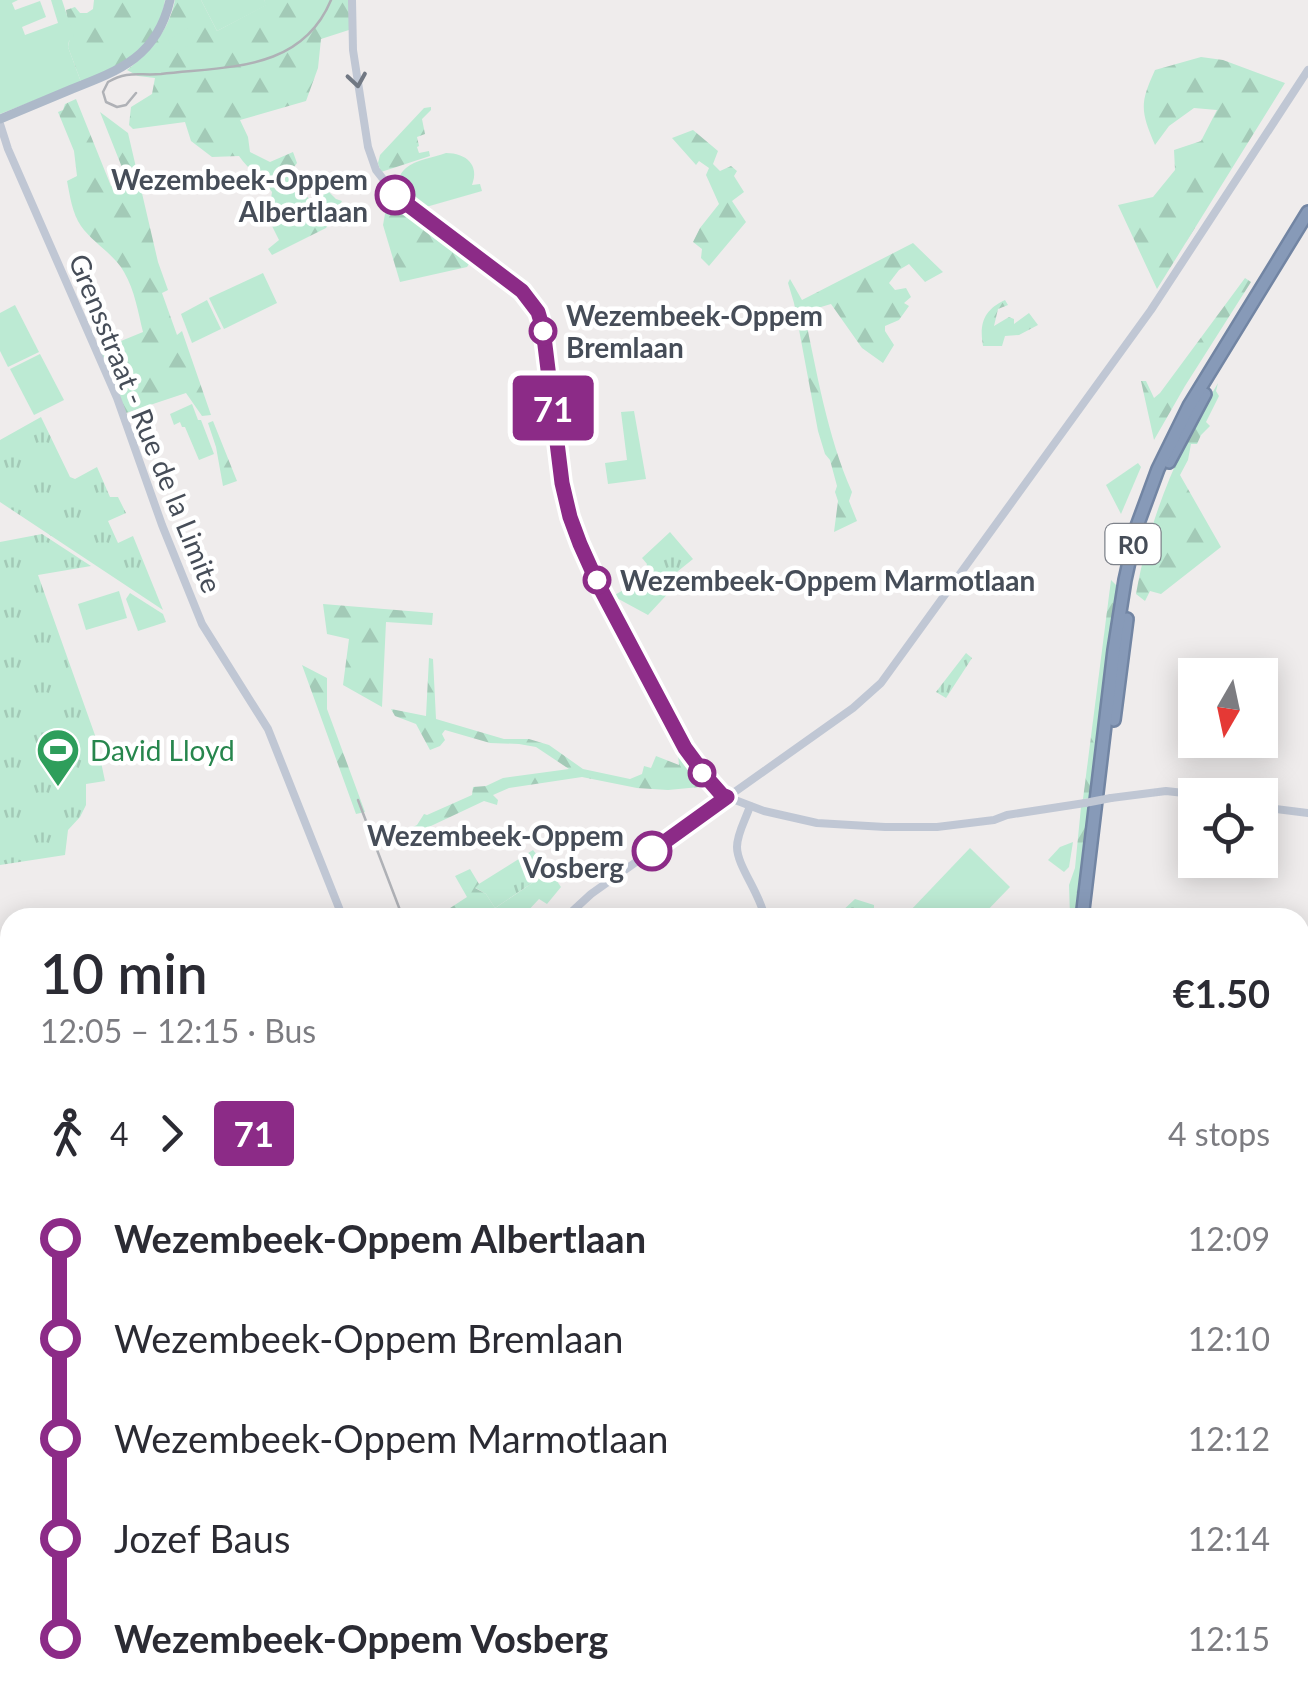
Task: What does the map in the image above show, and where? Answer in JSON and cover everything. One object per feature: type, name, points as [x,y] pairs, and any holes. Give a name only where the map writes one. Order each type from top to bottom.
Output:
[{"type":"highway","name":"R0","points":[[1087,908],[1114,650],[1137,526],[1158,468],[1189,406],[1308,212]]},
{"type":"highway","name":"R0","points":[[1087,908],[1131,588],[1150,510],[1172,454],[1195,411],[1308,226]]},
{"type":"main road","points":[[0,122],[127,65],[156,37],[170,1]]},
{"type":"street","points":[[352,0],[355,67],[371,159],[383,182],[395,194],[522,291],[538,312],[545,339],[562,483],[580,544],[685,748],[722,795],[783,816],[836,826],[938,827],[1150,792],[1178,792]]},
{"type":"street","points":[[576,908],[860,703],[881,683],[1151,310],[1308,70]]},
{"type":"street","name":"Grensstraat - Rue de la Limite","points":[[0,122],[8,149],[120,406],[202,624],[268,729],[339,908]]},
{"type":"street","points":[[750,806],[738,839],[738,854],[762,908]]},
{"type":"street","points":[[1278,809],[1308,812]]},
{"type":"green space","points":[[0,0],[18,0],[12,3],[15,10],[40,1],[46,17],[22,27],[25,35],[58,23],[51,0],[62,0],[74,37],[68,47],[81,82],[0,114]]},
{"type":"green space","points":[[94,0],[165,0],[155,31],[136,53],[81,82],[68,47],[66,10],[75,7],[80,13],[87,13],[93,9]]},
{"type":"green space","points":[[175,0],[201,0],[217,31],[266,5],[264,0],[352,0],[352,29],[321,39],[318,68],[306,101],[240,120],[250,152],[270,162],[293,152],[297,163],[291,171],[306,196],[310,199],[326,189],[342,201],[326,228],[272,255],[268,249],[279,240],[268,218],[272,192],[239,156],[212,157],[191,141],[185,122],[133,129],[129,125],[131,107],[152,94],[155,78],[127,70],[158,40]]},
{"type":"green space","points":[[201,0],[264,0],[267,5],[217,31]]},
{"type":"green space","points":[[189,27],[197,40],[176,53],[168,40]]},
{"type":"green space","points":[[1201,57],[1223,60],[1285,83],[1157,289],[1118,205],[1153,197],[1175,170],[1174,150],[1201,141],[1217,110],[1194,108],[1169,126],[1155,145],[1144,107],[1155,70]]},
{"type":"green space","points":[[76,99],[111,186],[127,180],[100,112],[128,133],[168,290],[162,293],[177,335],[182,331],[211,415],[202,416],[186,393],[126,413],[99,350],[143,332],[124,272],[75,216],[67,181],[77,176],[74,151],[58,112]]},
{"type":"green space","points":[[431,107],[422,119],[425,134],[417,137],[419,153],[429,151],[430,156],[381,172],[380,155],[424,108]]},
{"type":"green space","points":[[693,130],[718,151],[713,164],[720,171],[731,166],[737,171],[734,176],[744,192],[732,201],[746,222],[709,266],[701,258],[702,249],[693,242],[719,204],[706,175],[709,168],[699,161],[696,165],[672,138]]},
{"type":"green space","points":[[446,153],[460,155],[473,166],[472,185],[480,184],[482,191],[419,209],[399,185],[401,173],[414,163]]},
{"type":"green space","points":[[388,197],[473,258],[467,267],[400,282],[383,225]]},
{"type":"green space","points":[[913,243],[943,272],[925,282],[909,264],[889,283],[895,290],[906,288],[911,297],[904,303],[909,306],[899,320],[885,326],[894,345],[883,363],[862,348],[831,304],[804,312],[824,404],[852,492],[849,501],[857,521],[834,532],[837,486],[818,431],[788,283],[790,279],[802,300]]},
{"type":"green space","points":[[263,273],[277,303],[224,329],[209,298]]},
{"type":"green space","points":[[1245,278],[1251,282],[1154,440],[1141,381],[1146,381],[1154,398],[1160,393]]},
{"type":"green space","points":[[207,300],[221,329],[192,343],[181,314]]},
{"type":"green space","points":[[1005,300],[1008,305],[998,309],[994,326],[1009,317],[1014,324],[1029,313],[1038,325],[1019,335],[1005,336],[1002,346],[983,346],[985,318]]},
{"type":"green space","points":[[15,305],[39,352],[8,367],[0,351],[0,313]]},
{"type":"green space","points":[[40,354],[64,400],[34,415],[10,369]]},
{"type":"green space","points":[[1218,383],[1219,396],[1206,422],[1210,426],[1197,444],[1191,444],[1180,475],[1221,547],[1161,594],[1150,591],[1145,601],[1136,594],[1158,510],[1178,459]]},
{"type":"green space","points":[[192,404],[214,454],[199,460],[185,427],[180,422],[174,425],[170,414]]},
{"type":"green space","points":[[634,411],[646,479],[608,484],[605,463],[627,460],[621,412]]},
{"type":"green space","points":[[41,417],[70,477],[75,479],[97,467],[110,497],[118,497],[126,513],[108,521],[118,543],[133,536],[163,610],[0,502],[0,440]]},
{"type":"green space","points":[[213,421],[237,481],[223,486],[208,423]]},
{"type":"green space","points":[[1138,463],[1141,467],[1121,514],[1106,485]]},
{"type":"green space","points":[[670,532],[693,559],[667,580],[673,588],[648,615],[613,596],[638,579],[647,564],[642,558]]},
{"type":"green space","points":[[42,534],[91,566],[38,575],[96,738],[105,781],[86,784],[86,805],[68,830],[65,855],[0,865],[0,542]]},
{"type":"green space","points":[[1111,580],[1118,587],[1092,798],[1083,799]]},
{"type":"green space","points":[[119,591],[127,618],[86,630],[78,604]]},
{"type":"green space","points":[[130,593],[163,614],[166,622],[138,631],[126,599]]},
{"type":"green space","points":[[323,604],[433,613],[432,625],[386,622],[382,707],[343,685],[349,639],[327,634]]},
{"type":"green space","points":[[966,653],[972,658],[946,698],[936,692]]},
{"type":"green space","points":[[429,658],[433,659],[436,719],[504,739],[529,739],[549,745],[583,769],[630,779],[642,774],[644,766],[651,768],[656,756],[679,765],[681,749],[710,786],[637,788],[582,777],[509,788],[493,795],[497,805],[484,801],[416,833],[409,829],[424,814],[472,795],[473,787],[503,778],[569,769],[536,747],[490,743],[445,730],[445,740],[430,750],[416,724],[395,716],[391,709],[426,716]]},
{"type":"green space","points":[[302,665],[327,678],[327,709],[365,812],[356,814]]},
{"type":"green space","points":[[1091,805],[1077,908],[1070,908],[1069,885],[1075,868],[1081,807]]},
{"type":"green space","points":[[1073,842],[1069,867],[1064,872],[1048,860],[1060,847]]},
{"type":"green space","points":[[970,848],[1010,887],[990,908],[913,908]]},
{"type":"green space","points":[[533,850],[550,871],[495,908],[486,894],[474,887]]},
{"type":"green space","points":[[470,869],[479,884],[475,888],[486,894],[495,908],[450,908],[467,897],[455,876]]},
{"type":"green space","points":[[550,871],[561,887],[547,904],[539,899],[531,908],[495,908]]},
{"type":"green space","points":[[855,899],[874,905],[874,908],[845,908]]},
{"type":"tram line","points":[[136,93],[126,105],[117,107],[106,102],[103,92],[108,82],[122,76],[236,66],[281,53],[318,24],[331,0]]},
{"type":"tram line","points":[[358,800],[399,908]]},
{"type":"bus line","name":"71","points":[[395,195],[522,291],[538,312],[545,339],[562,483],[580,544],[685,748],[727,797],[652,851]]},
{"type":"place","name":"Wezembeek-Oppem Albertlaan","points":[[395,195]]},
{"type":"place","name":"Wezembeek-Oppem Bremlaan","points":[[543,331]]},
{"type":"place","name":"Wezembeek-Oppem Marmotlaan","points":[[597,580]]},
{"type":"place","name":"David Lloyd","points":[[58,788]]},
{"type":"place","name":"Wezembeek-Oppem Vosberg","points":[[652,851]]}]
